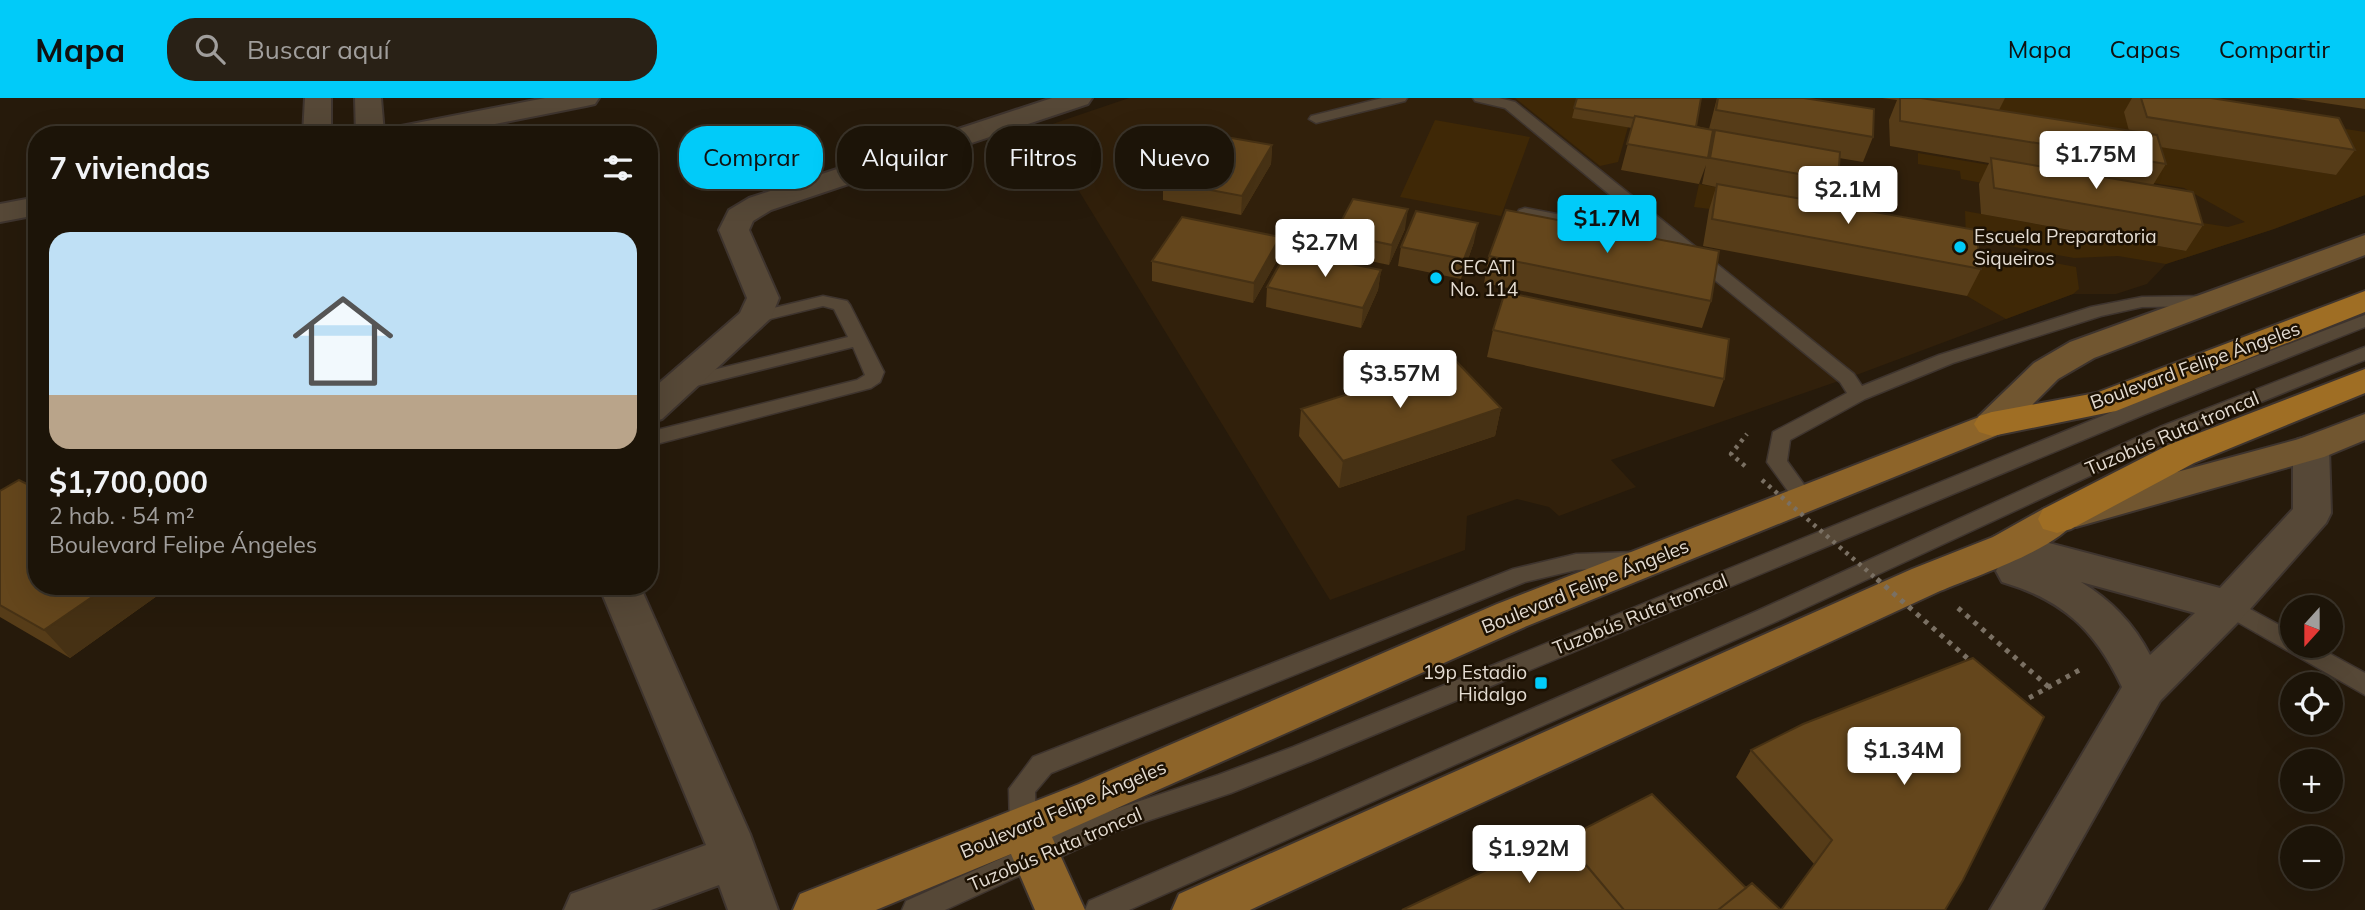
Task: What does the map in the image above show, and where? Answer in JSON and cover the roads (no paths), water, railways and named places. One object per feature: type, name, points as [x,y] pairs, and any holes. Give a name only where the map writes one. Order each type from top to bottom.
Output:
[{"type":"highway","name":"Boulevard Felipe Ángeles","points":[[1992,424],[2120,406],[2365,301]]},
{"type":"highway","points":[[2057,519],[2174,443],[2365,380]]},
{"type":"main road","points":[[1992,424],[2046,370],[2082,350],[2365,244]]},
{"type":"main road","name":"Boulevard Felipe Ángeles","points":[[818,910],[1029,841],[1096,798],[1512,615],[1992,424]]},
{"type":"main road","points":[[1197,910],[1926,580],[1990,554],[2057,519],[2311,448],[2365,426]]},
{"type":"main road","points":[[1029,841],[1060,910]]},
{"type":"street","points":[[317,126],[318,98]]},
{"type":"street","points":[[368,98],[370,126]]},
{"type":"street","points":[[442,126],[586,98]]},
{"type":"street","points":[[658,403],[754,318],[763,298],[734,230],[740,216],[760,204],[1079,98]]},
{"type":"street","points":[[0,213],[28,208]]},
{"type":"street","points":[[2015,910],[2144,688],[2228,607],[2312,513],[2311,448]]},
{"type":"street","points":[[1990,554],[2116,578],[2228,607]]},
{"type":"street","points":[[1990,554],[2065,592],[2100,617],[2122,644],[2144,688]]},
{"type":"street","points":[[623,595],[734,857],[753,910]]},
{"type":"street","points":[[589,910],[734,857]]},
{"type":"lane","points":[[1316,119],[1400,98]]},
{"type":"lane","points":[[1480,98],[1510,105],[1847,378],[1857,396]]},
{"type":"lane","points":[[1525,213],[1678,242]]},
{"type":"lane","points":[[658,437],[864,384],[873,378],[875,372],[841,305],[823,301],[754,318]]},
{"type":"lane","points":[[1803,497],[1777,462],[1780,437],[1857,396],[1946,359],[2097,311],[2142,302],[2209,301]]},
{"type":"lane","name":"Tuzobús Ruta troncal","points":[[916,910],[1029,841],[1110,822],[1222,785],[1302,754],[2120,406],[2365,321]]},
{"type":"lane","points":[[680,384],[858,340]]},
{"type":"lane","name":"Tuzobús Ruta troncal","points":[[1099,910],[1765,617],[2174,443],[2365,353]]},
{"type":"lane","points":[[2228,607],[2280,636]]},
{"type":"lane","points":[[2318,658],[2365,685]]},
{"type":"place","name":"Escuela Preparatoria Siqueiros","points":[[1960,247]]},
{"type":"place","name":"CECATI No. 114","points":[[1436,278]]},
{"type":"place","name":"19p Estadio Hidalgo","points":[[1541,683]]}]
